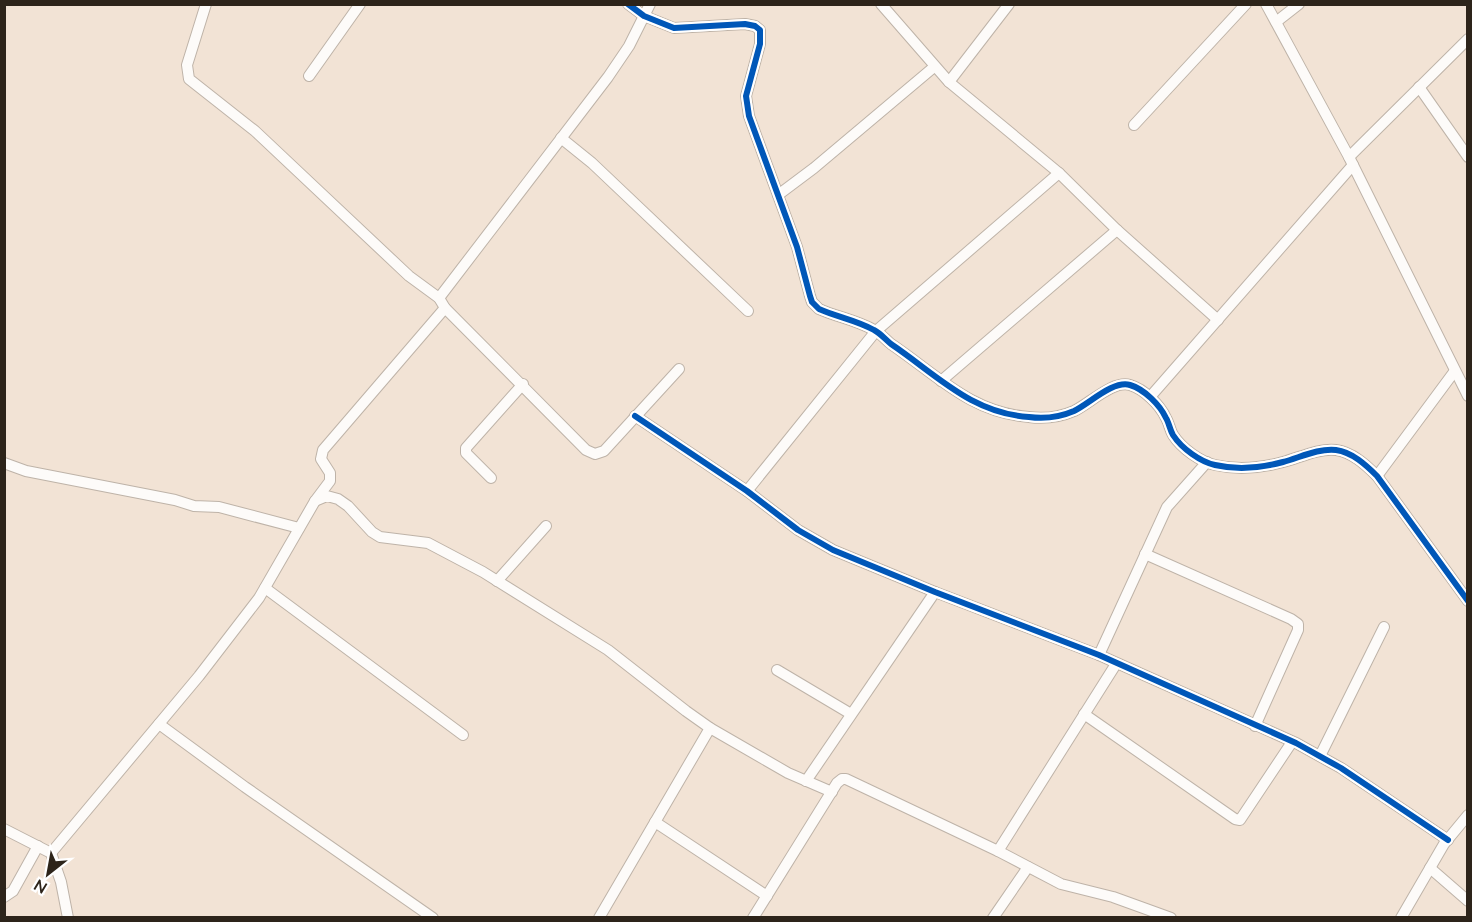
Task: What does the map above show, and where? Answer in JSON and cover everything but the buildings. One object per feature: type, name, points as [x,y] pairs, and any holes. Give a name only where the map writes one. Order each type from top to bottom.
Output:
[{"type":"street","points":[[206,4],[187,65],[189,79],[255,131],[409,276],[442,303],[581,446],[592,454],[604,451],[679,369]]},
{"type":"street","points":[[309,76],[360,4]]},
{"type":"street","points":[[628,4],[644,16],[674,28],[745,24],[755,26],[760,30],[761,39],[748,85],[749,116],[797,247],[812,302],[819,309],[876,330],[959,394],[981,406],[1007,414],[1052,417],[1074,411],[1110,389],[1125,384],[1132,385],[1149,397],[1165,415],[1173,435],[1180,444],[1187,451],[1207,462],[1229,468],[1241,468],[1270,465],[1318,452],[1338,450],[1360,461],[1377,476],[1467,601]]},
{"type":"street","points":[[51,853],[199,676],[265,588],[315,501],[331,478],[321,459],[323,450],[442,303],[621,57],[650,4]]},
{"type":"street","points":[[881,4],[949,82],[1059,173],[1116,230],[1218,320]]},
{"type":"street","points":[[949,82],[1009,4]]},
{"type":"street","points":[[1134,125],[1246,4]]},
{"type":"street","points":[[1266,4],[1351,161],[1467,396]]},
{"type":"street","points":[[1276,22],[1299,4]]},
{"type":"street","points":[[1149,397],[1218,320],[1351,161],[1467,39]]},
{"type":"street","points":[[778,195],[814,168],[934,67]]},
{"type":"street","points":[[1419,87],[1467,157]]},
{"type":"street","points":[[561,138],[592,163],[748,311]]},
{"type":"street","points":[[747,490],[876,330],[1059,173]]},
{"type":"street","points":[[941,381],[1116,230]]},
{"type":"street","points":[[1377,476],[1454,372]]},
{"type":"street","points":[[491,478],[466,453],[466,448],[523,384]]},
{"type":"street","points":[[634,416],[747,490],[798,530],[817,541],[935,592],[1099,655],[1292,742],[1341,768],[1448,840]]},
{"type":"street","points":[[1099,655],[1171,501],[1207,462]]},
{"type":"street","points":[[4,463],[26,471],[175,500],[194,506],[219,507],[299,528]]},
{"type":"street","points":[[315,501],[327,496],[338,499],[380,537],[428,543],[497,581],[608,650],[710,728],[806,781],[832,792]]},
{"type":"street","points":[[497,581],[546,526]]},
{"type":"street","points":[[1145,554],[1298,624],[1298,630],[1255,726]]},
{"type":"street","points":[[265,588],[463,735]]},
{"type":"street","points":[[806,781],[935,592]]},
{"type":"street","points":[[1320,756],[1384,627]]},
{"type":"street","points":[[998,851],[1116,664]]},
{"type":"street","points":[[777,670],[851,714]]},
{"type":"street","points":[[1084,714],[1235,819],[1240,820],[1292,742]]},
{"type":"street","points":[[159,724],[433,918]]},
{"type":"street","points":[[599,918],[710,728]]},
{"type":"street","points":[[753,918],[840,780],[849,780],[998,851],[1069,888],[1113,897],[1171,918]]},
{"type":"street","points":[[1401,918],[1430,868],[1467,815]]},
{"type":"street","points":[[655,822],[767,896]]},
{"type":"street","points":[[4,829],[51,853],[61,882],[68,918]]},
{"type":"street","points":[[4,897],[13,891],[38,846]]},
{"type":"street","points":[[993,918],[1028,867]]},
{"type":"street","points":[[1430,868],[1467,902]]},
{"type":"cycle path","points":[[628,4],[644,16],[674,28],[745,24],[755,26],[760,30],[760,44],[746,96],[749,116],[797,247],[812,302],[819,309],[874,330],[956,391],[989,408],[1008,414],[1040,418],[1063,415],[1080,408],[1109,389],[1123,384],[1141,390],[1156,403],[1181,445],[1204,461],[1223,467],[1258,467],[1322,450],[1348,453],[1377,476],[1468,601]]},
{"type":"cycle path","points":[[635,416],[747,491],[798,530],[833,550],[1099,655],[1296,743],[1341,768],[1448,840]]}]
